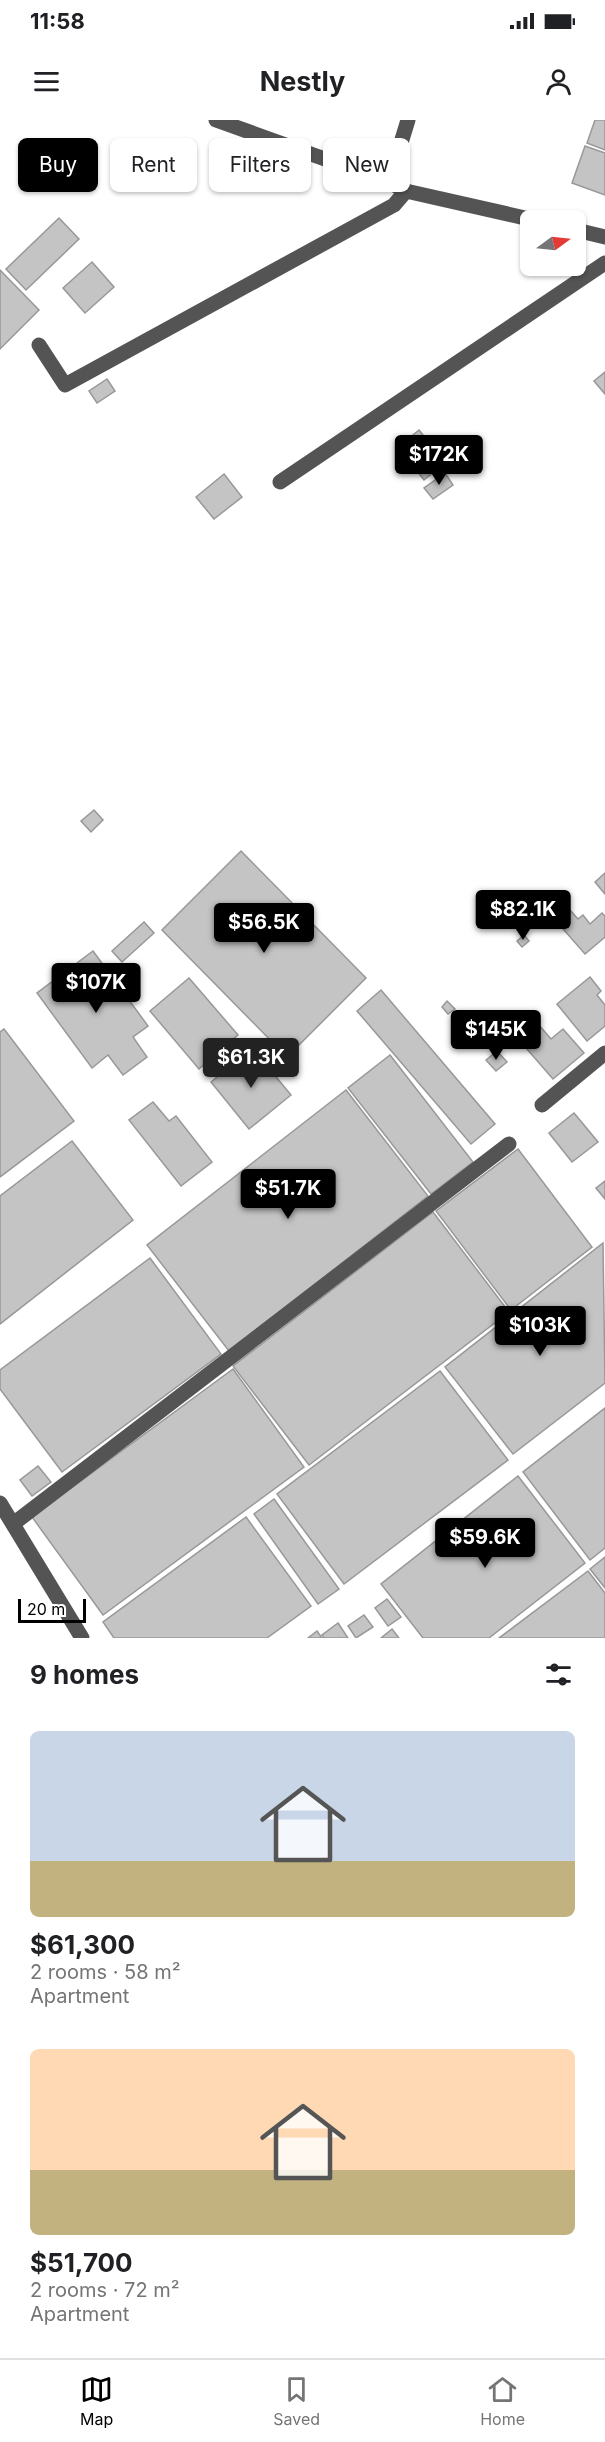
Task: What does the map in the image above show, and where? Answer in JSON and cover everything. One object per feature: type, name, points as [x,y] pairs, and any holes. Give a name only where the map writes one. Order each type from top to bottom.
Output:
[{"type":"street","points":[[216,120],[323,158]]},
{"type":"street","points":[[402,138],[408,120]]},
{"type":"street","points":[[39,345],[65,385],[394,205],[405,192]]},
{"type":"street","points":[[410,192],[520,217]]},
{"type":"street","points":[[586,232],[605,237]]},
{"type":"street","points":[[280,482],[605,263]]},
{"type":"street","points":[[542,1105],[605,1053]]},
{"type":"street","points":[[13,1524],[509,1144]]},
{"type":"street","points":[[0,1503],[82,1638]]},
{"type":"building","points":[[595,120],[605,120],[605,150],[587,143]]},
{"type":"building","points":[[585,146],[605,153],[605,195],[572,183]]},
{"type":"building","points":[[59,218],[79,239],[26,290],[6,269]]},
{"type":"building","points":[[92,262],[114,287],[85,313],[63,288]]},
{"type":"building","points":[[0,270],[39,310],[0,349]]},
{"type":"building","points":[[605,372],[605,394],[594,381]]},
{"type":"building","points":[[107,379],[115,391],[97,403],[89,391]]},
{"type":"building","points":[[419,430],[445,463],[424,480],[398,447]]},
{"type":"building","points":[[445,473],[453,485],[433,499],[424,488]]},
{"type":"building","points":[[224,474],[242,497],[214,519],[196,497]]},
{"type":"building","points":[[94,810],[103,820],[91,832],[81,821]]},
{"type":"building","points":[[241,851],[366,978],[287,1057],[162,930]]},
{"type":"building","points":[[605,873],[605,894],[595,882]]},
{"type":"building","points":[[570,910],[578,919],[583,915],[590,924],[602,913],[605,916],[605,937],[585,954],[557,922]]},
{"type":"building","points":[[144,922],[154,933],[122,962],[112,951]]},
{"type":"building","points":[[524,935],[529,941],[522,947],[517,941]]},
{"type":"building","points":[[93,951],[148,1026],[133,1037],[147,1057],[123,1075],[108,1055],[92,1068],[37,993]]},
{"type":"building","points":[[590,977],[601,991],[597,995],[605,1005],[605,1026],[587,1041],[557,1004]]},
{"type":"building","points":[[189,978],[238,1035],[199,1069],[150,1011]]},
{"type":"building","points":[[381,990],[495,1124],[471,1144],[357,1011]]},
{"type":"building","points":[[447,1001],[455,1009],[448,1014],[442,1007]]},
{"type":"building","points":[[532,1017],[551,1039],[563,1029],[584,1053],[553,1079],[513,1033]]},
{"type":"building","points":[[4,1029],[74,1121],[0,1177],[0,1032]]},
{"type":"building","points":[[252,1048],[291,1095],[249,1129],[211,1082]]},
{"type":"building","points":[[497,1051],[507,1062],[496,1071],[486,1060]]},
{"type":"building","points":[[390,1055],[473,1162],[431,1194],[348,1088]]},
{"type":"building","points":[[346,1090],[428,1196],[229,1351],[147,1245]]},
{"type":"building","points":[[153,1102],[169,1121],[176,1116],[212,1162],[181,1186],[129,1120]]},
{"type":"building","points":[[574,1113],[598,1142],[572,1162],[549,1133]]},
{"type":"building","points":[[72,1141],[133,1220],[0,1324],[0,1196]]},
{"type":"building","points":[[518,1149],[592,1247],[511,1310],[436,1211]]},
{"type":"building","points":[[605,1181],[605,1199],[596,1188]]},
{"type":"building","points":[[433,1212],[509,1312],[309,1465],[233,1366]]},
{"type":"building","points":[[603,1243],[605,1383],[513,1454],[445,1367]]},
{"type":"building","points":[[150,1258],[221,1354],[62,1472],[0,1389],[0,1370]]},
{"type":"building","points":[[233,1369],[304,1467],[103,1615],[32,1517]]},
{"type":"building","points":[[440,1371],[508,1460],[344,1584],[277,1494]]},
{"type":"building","points":[[605,1408],[605,1548],[590,1560],[523,1472]]},
{"type":"building","points":[[38,1466],[51,1482],[32,1496],[20,1480]]},
{"type":"building","points":[[518,1476],[585,1563],[489,1638],[423,1638],[381,1584]]},
{"type":"building","points":[[274,1499],[339,1589],[318,1604],[254,1514]]},
{"type":"building","points":[[246,1517],[311,1606],[267,1638],[114,1638],[103,1622]]},
{"type":"building","points":[[605,1557],[605,1588],[590,1569]]},
{"type":"building","points":[[588,1571],[605,1593],[605,1638],[499,1638]]},
{"type":"building","points":[[387,1599],[401,1617],[388,1626],[375,1608]]},
{"type":"building","points":[[364,1615],[373,1627],[356,1638],[348,1626]]},
{"type":"building","points":[[338,1623],[348,1638],[324,1638],[322,1635]]},
{"type":"building","points":[[392,1629],[399,1638],[381,1638]]},
{"type":"building","points":[[317,1631],[322,1638],[308,1638]]}]
